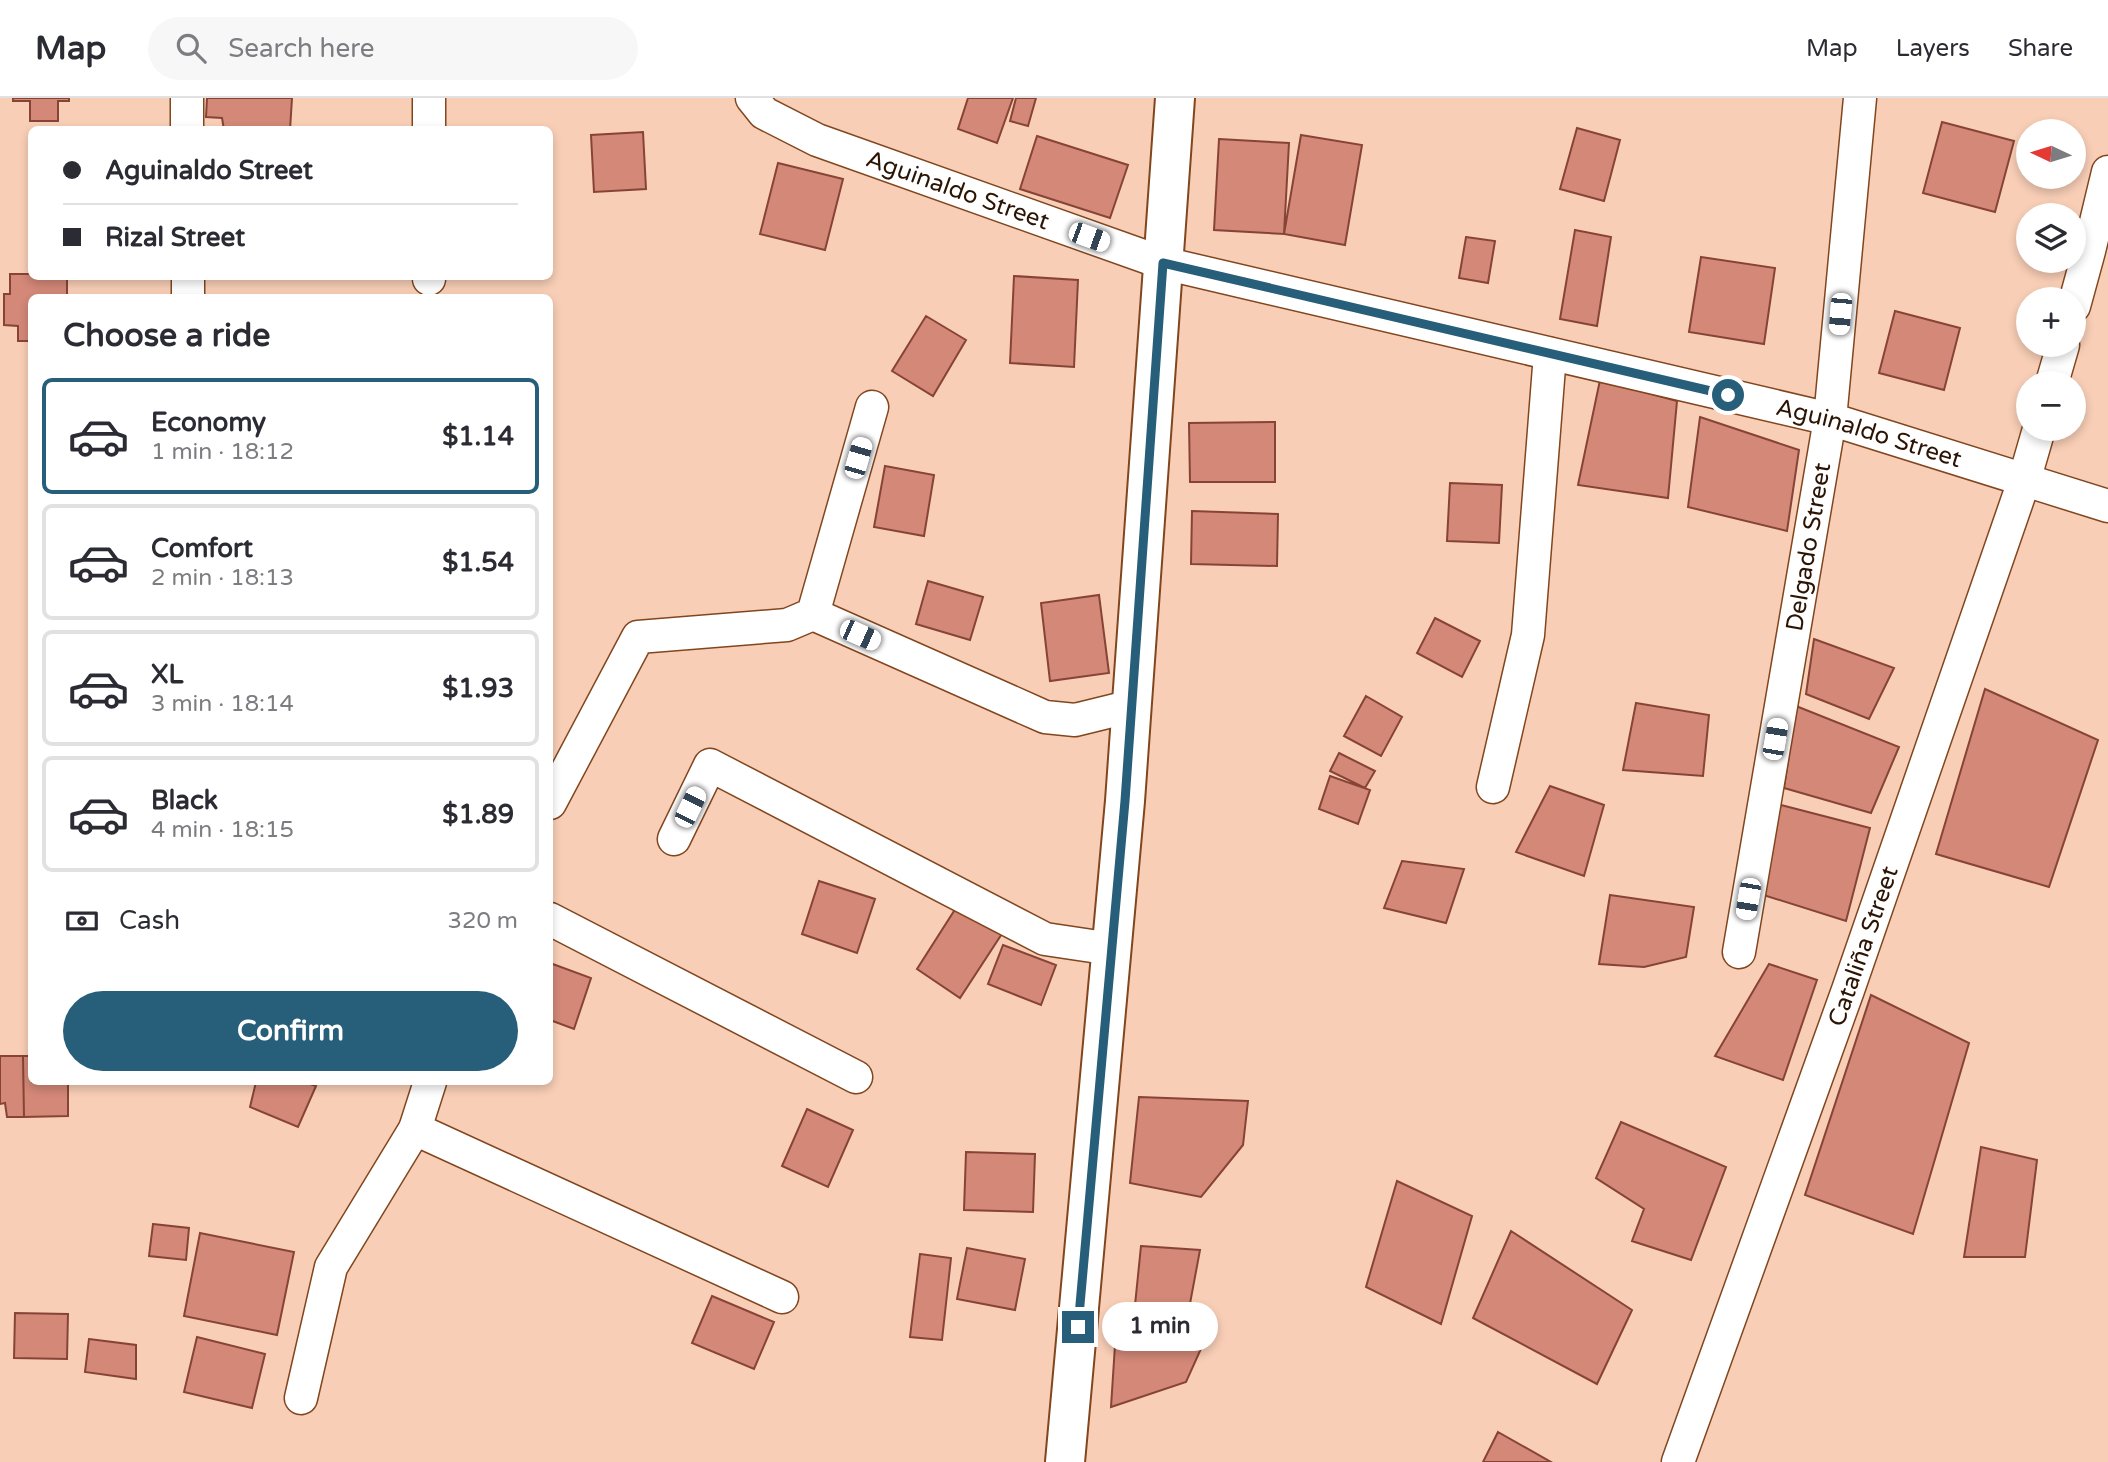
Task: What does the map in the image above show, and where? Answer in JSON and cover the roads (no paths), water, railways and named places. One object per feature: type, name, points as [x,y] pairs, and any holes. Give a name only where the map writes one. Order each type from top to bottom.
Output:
[{"type":"street","points":[[187,98],[187,126]]},
{"type":"street","points":[[429,98],[429,126]]},
{"type":"street","name":"Aguinaldo Street","points":[[752,98],[764,113],[817,140],[1163,263],[1830,419],[2108,506]]},
{"type":"street","points":[[1065,1462],[1132,706],[1175,98]]},
{"type":"street","name":"Delgado Street","points":[[1739,952],[1830,419],[1860,98]]},
{"type":"street","points":[[2079,287],[2108,172]]},
{"type":"street","points":[[1493,787],[1528,635],[1550,354]]},
{"type":"street","points":[[813,614],[872,407]]},
{"type":"street","name":"Cataliña Street","points":[[1678,1462],[1848,990],[2036,441]]},
{"type":"street","points":[[553,797],[638,637],[787,625],[813,614],[1045,717],[1075,720],[1132,706]]},
{"type":"street","points":[[674,839],[710,765],[1045,939],[1112,949]]},
{"type":"street","points":[[553,921],[856,1077]]},
{"type":"street","points":[[301,1398],[331,1267],[415,1129],[429,1085]]},
{"type":"street","points":[[415,1129],[782,1297]]}]
